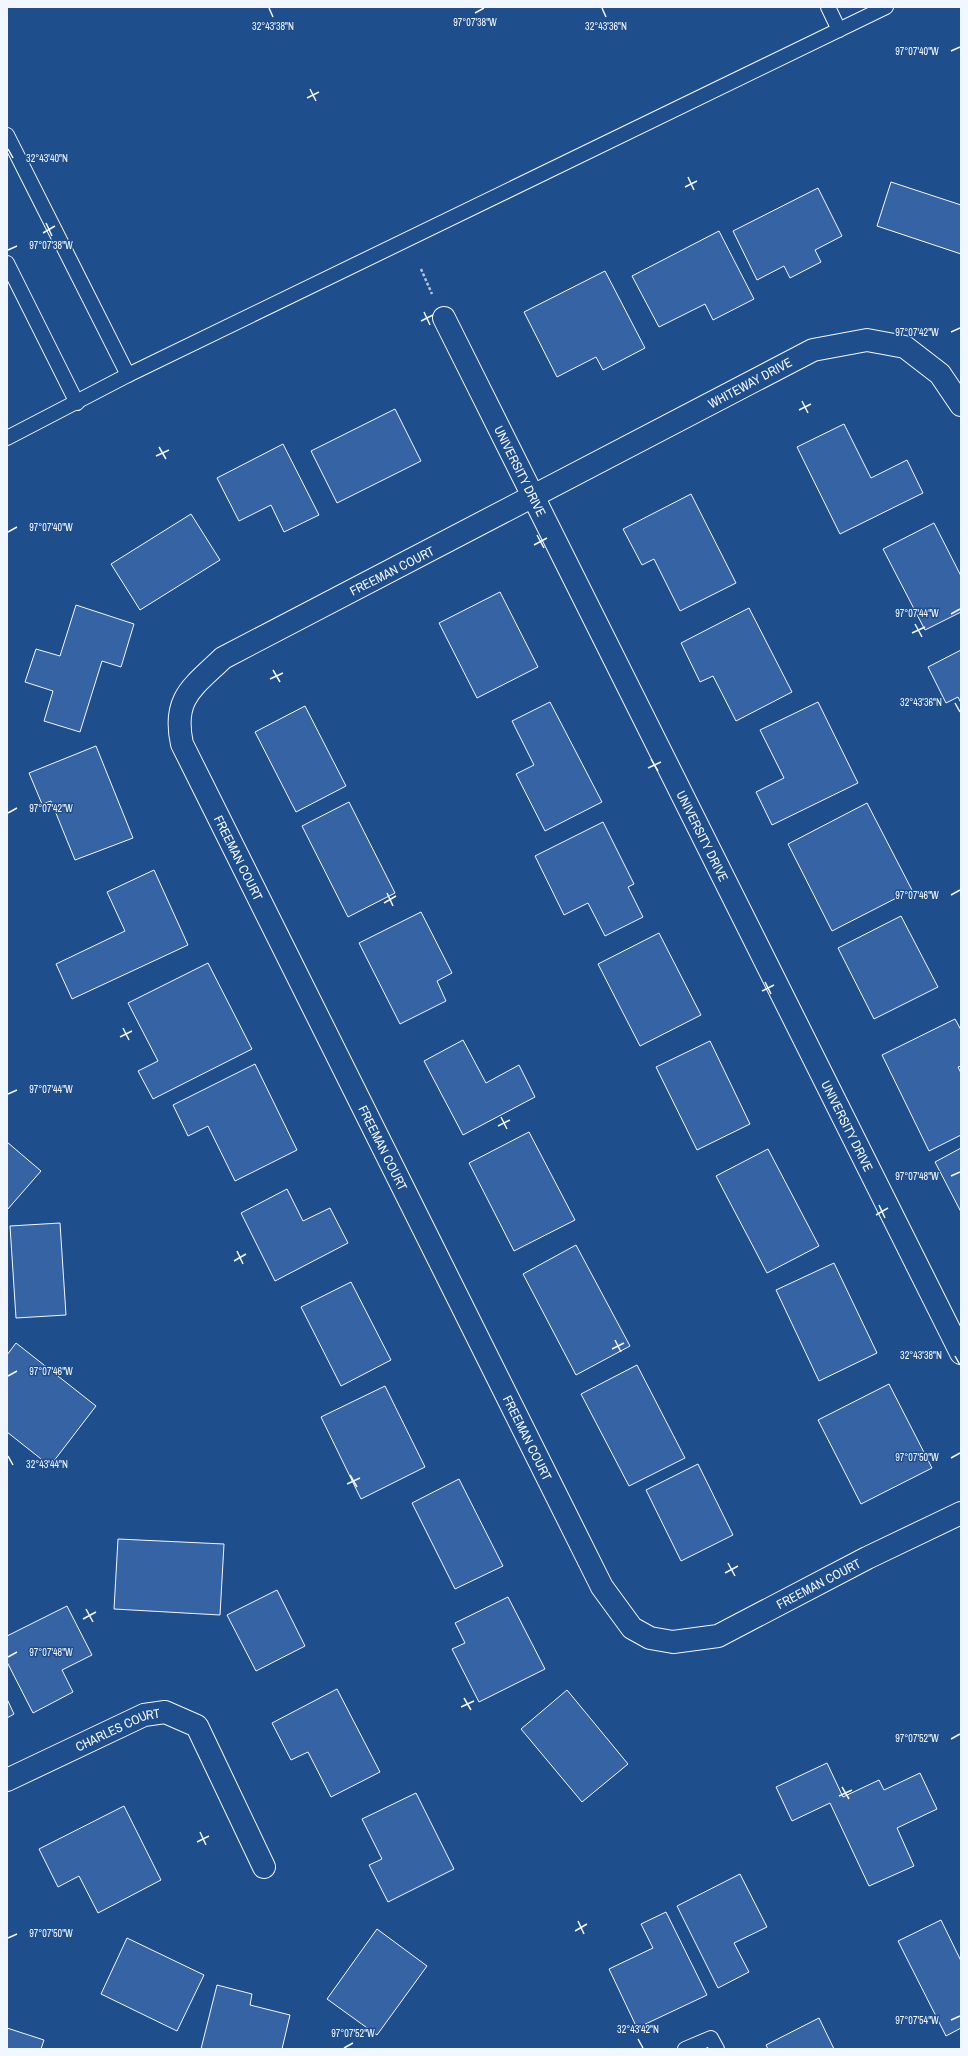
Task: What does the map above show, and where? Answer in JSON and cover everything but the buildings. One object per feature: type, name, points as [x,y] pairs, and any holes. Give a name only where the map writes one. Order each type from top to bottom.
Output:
[{"type":"street","name":"UNIVERSITY DRIVE","points":[[444,318],[961,1354]]},
{"type":"street","name":"WHITEWAY DRIVE","points":[[533,498],[814,350],[867,340],[905,347],[940,374],[961,405]]},
{"type":"street","name":"FREEMAN COURT","points":[[533,498],[223,658],[190,689],[180,707],[178,726],[182,744],[602,1588],[632,1628],[650,1638],[673,1642],[718,1636],[867,1558],[961,1513]]},
{"type":"street","name":"CHARLES COURT","points":[[7,1780],[144,1715],[165,1712],[197,1726],[264,1867]]},
{"type":"lane","points":[[828,7],[839,30]]},
{"type":"lane","points":[[7,438],[128,375],[886,7]]},
{"type":"lane","points":[[7,135],[128,375]]},
{"type":"lane","points":[[7,263],[77,402]]},
{"type":"lane","points":[[685,2049],[711,2038],[716,2049]]}]
